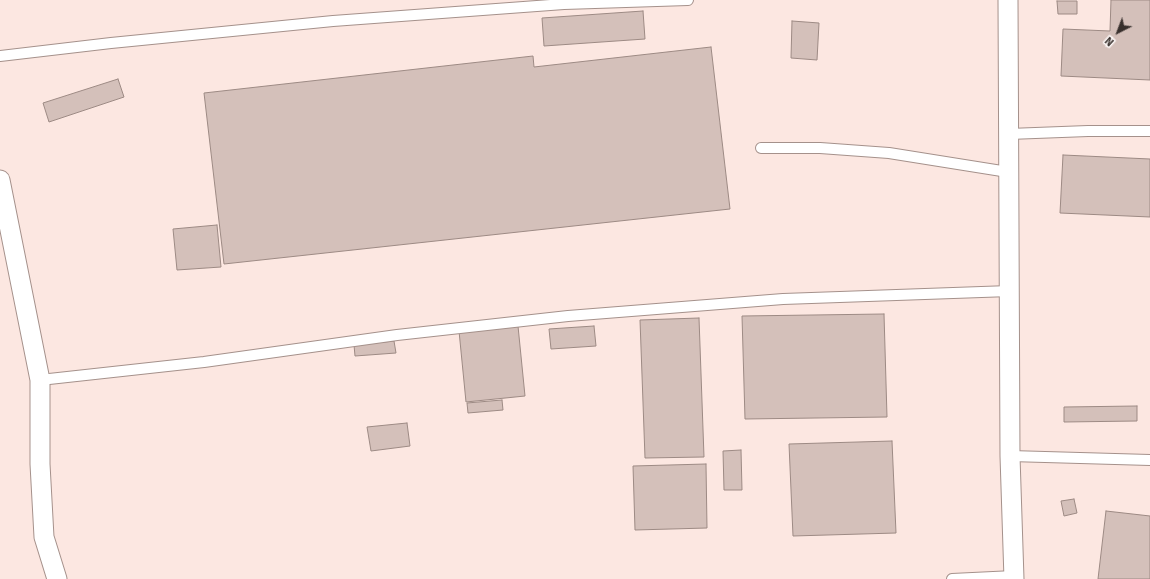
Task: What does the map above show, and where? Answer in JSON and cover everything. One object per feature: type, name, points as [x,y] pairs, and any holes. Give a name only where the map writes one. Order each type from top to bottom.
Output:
[{"type":"street","points":[[1008,0],[1010,456],[1014,577]]},
{"type":"street","points":[[0,180],[40,380],[40,464],[44,536],[57,579]]},
{"type":"lane","points":[[0,56],[111,43],[333,21],[564,4],[688,0]]},
{"type":"lane","points":[[1008,134],[1088,131],[1150,131]]},
{"type":"lane","points":[[761,148],[820,148],[889,153],[1008,172]]},
{"type":"lane","points":[[40,380],[204,362],[397,335],[568,316],[783,299],[1010,291]]},
{"type":"lane","points":[[1010,456],[1150,460]]},
{"type":"lane","points":[[952,579],[1014,577]]},
{"type":"building","points":[[1111,0],[1150,0],[1150,80],[1061,76],[1063,29],[1110,31]]},
{"type":"building","points":[[1057,1],[1077,1],[1077,14],[1058,14]]},
{"type":"building","points":[[643,11],[645,39],[544,46],[542,18]]},
{"type":"building","points":[[792,21],[819,23],[817,60],[791,58]]},
{"type":"building","points":[[711,47],[730,209],[224,264],[204,93],[533,56],[534,67]]},
{"type":"building","points":[[118,79],[124,97],[49,122],[43,103]]},
{"type":"building","points":[[1063,155],[1150,159],[1150,217],[1060,213]]},
{"type":"building","points":[[217,225],[221,267],[177,270],[173,229]]},
{"type":"building","points":[[884,314],[887,417],[745,419],[742,316]]},
{"type":"building","points":[[699,318],[704,457],[645,458],[640,320]]},
{"type":"building","points":[[518,326],[525,396],[466,402],[459,331]]},
{"type":"building","points":[[594,326],[596,346],[551,349],[549,329]]},
{"type":"building","points":[[394,341],[396,353],[355,356],[354,345]]},
{"type":"building","points":[[502,400],[503,410],[468,413],[467,403]]},
{"type":"building","points":[[1137,406],[1137,421],[1064,422],[1064,407]]},
{"type":"building","points":[[407,423],[410,446],[371,451],[367,427]]},
{"type":"building","points":[[892,441],[896,533],[793,536],[789,444]]},
{"type":"building","points":[[741,450],[742,490],[724,490],[723,451]]},
{"type":"building","points":[[706,464],[707,528],[635,530],[633,466]]},
{"type":"building","points":[[1074,499],[1077,513],[1064,516],[1061,501]]},
{"type":"building","points":[[1106,511],[1150,516],[1150,579],[1098,579]]}]
